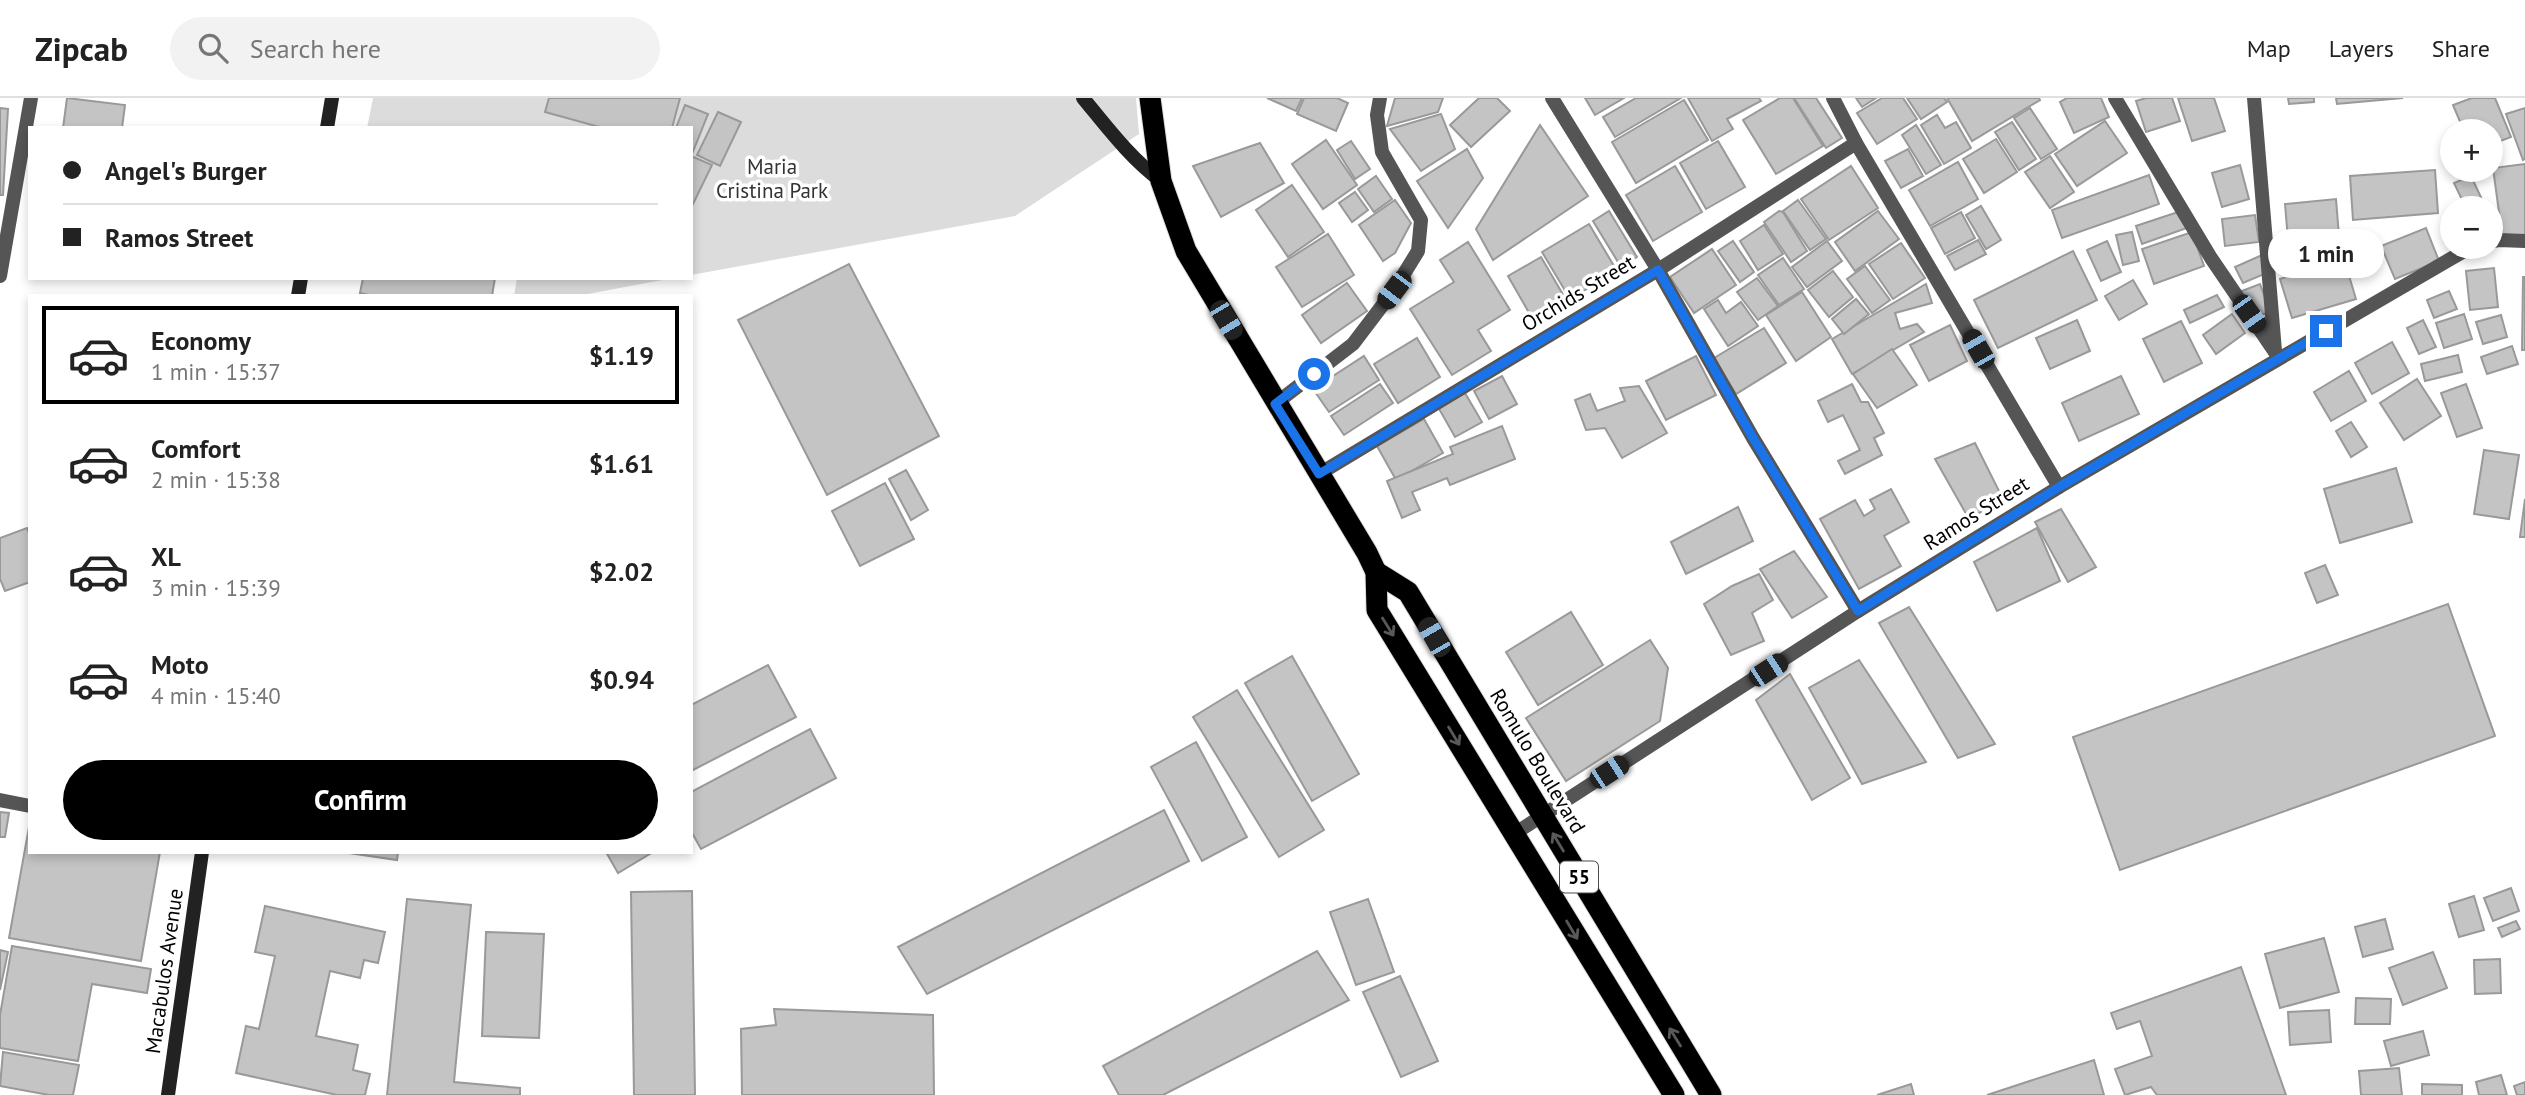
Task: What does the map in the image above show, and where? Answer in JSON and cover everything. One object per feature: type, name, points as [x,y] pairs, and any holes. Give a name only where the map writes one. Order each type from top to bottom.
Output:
[{"type":"highway","name":"55","points":[[1150,98],[1161,181],[1186,251],[1275,404],[1356,534],[1376,572],[1377,610],[1674,1095]]},
{"type":"highway","name":"Romulo Boulevard","points":[[1376,572],[1408,592],[1711,1095]]},
{"type":"street","points":[[0,276],[5,217],[32,98]]},
{"type":"street","points":[[327,126],[332,98]]},
{"type":"street","points":[[1083,98],[1145,170],[1161,181]]},
{"type":"street","points":[[1275,404],[1353,344],[1394,290],[1418,251],[1421,220],[1382,152],[1377,115],[1380,98]]},
{"type":"street","points":[[1552,98],[1658,270],[1753,438],[1858,611]]},
{"type":"street","points":[[1833,98],[1856,143],[2059,487]]},
{"type":"street","points":[[2115,98],[2211,258],[2277,355]]},
{"type":"street","points":[[2254,98],[2277,355]]},
{"type":"street","name":"Orchids Street","points":[[1319,474],[1658,270],[1856,143]]},
{"type":"street","points":[[2503,240],[2525,241]]},
{"type":"street","name":"Ramos Street","points":[[1514,834],[1858,611],[2059,487],[2277,355],[2449,259]]},
{"type":"street","points":[[0,800],[28,806]]},
{"type":"street","name":"Macabulos Avenue","points":[[168,1095],[202,854]]},
{"type":"green space","name":"Maria Cristina Park","points":[[373,98],[1136,98],[1139,134],[1015,216],[693,275],[693,126],[367,126]]},
{"type":"green space","points":[[517,280],[662,280],[588,294],[514,294]]},
{"type":"building","points":[[67,98],[125,105],[122,126],[63,126]]},
{"type":"building","points":[[549,98],[680,98],[673,126],[596,126],[545,112]]},
{"type":"building","points":[[1267,98],[1302,98],[1296,111]]},
{"type":"building","points":[[1304,98],[1337,98],[1348,103],[1336,131],[1297,114]]},
{"type":"building","points":[[1395,98],[1443,98],[1438,112],[1387,126]]},
{"type":"building","points":[[1479,98],[1497,98],[1510,111],[1471,147],[1450,125]]},
{"type":"building","points":[[1585,98],[1624,98],[1595,115]]},
{"type":"building","points":[[1636,98],[1681,98],[1615,137],[1603,117]]},
{"type":"building","points":[[1688,98],[1759,98],[1761,101],[1727,119],[1733,129],[1712,141]]},
{"type":"building","points":[[1780,98],[1793,98],[1823,146],[1776,174],[1743,120]]},
{"type":"building","points":[[1794,98],[1816,98],[1842,138],[1826,148]]},
{"type":"building","points":[[1856,98],[1876,98],[1862,107]]},
{"type":"building","points":[[1882,98],[1903,98],[1917,119],[1877,144],[1857,113]]},
{"type":"building","points":[[1907,98],[1944,98],[1947,102],[1921,119]]},
{"type":"building","points":[[1947,98],[2039,98],[2040,100],[1972,141]]},
{"type":"building","points":[[2067,98],[2101,98],[2109,117],[2074,133],[2060,102]]},
{"type":"building","points":[[2146,98],[2172,98],[2180,121],[2146,132],[2136,101]]},
{"type":"building","points":[[2178,98],[2214,98],[2225,131],[2192,141]]},
{"type":"building","points":[[2288,98],[2314,98],[2314,102],[2289,104]]},
{"type":"building","points":[[2336,98],[2403,98],[2337,104]]},
{"type":"building","points":[[2472,98],[2495,98],[2511,137],[2503,140],[2503,119],[2459,119],[2453,105]]},
{"type":"building","points":[[1684,100],[1708,140],[1636,183],[1612,142]]},
{"type":"building","points":[[685,105],[708,114],[693,152],[693,126],[677,126]]},
{"type":"building","points":[[0,108],[8,109],[3,195],[0,195]]},
{"type":"building","points":[[2030,108],[2057,149],[2041,159],[2014,118]]},
{"type":"building","points":[[2525,108],[2525,159],[2523,160],[2506,114]]},
{"type":"building","points":[[718,112],[741,122],[720,166],[697,155]]},
{"type":"building","points":[[1441,114],[1455,149],[1421,171],[1390,129]]},
{"type":"building","points":[[1937,115],[1945,128],[1956,122],[1971,148],[1944,164],[1921,125]]},
{"type":"building","points":[[2105,121],[2127,153],[2077,186],[2055,154]]},
{"type":"building","points":[[2012,122],[2036,159],[2019,170],[1995,132]]},
{"type":"building","points":[[1540,125],[1588,196],[1493,260],[1476,229]]},
{"type":"building","points":[[1916,125],[1941,165],[1926,174],[1902,135]]},
{"type":"building","points":[[1996,139],[2017,172],[1984,193],[1963,159]]},
{"type":"building","points":[[1326,140],[1357,185],[1323,209],[1292,164]]},
{"type":"building","points":[[1351,141],[1370,169],[1355,179],[1337,150]]},
{"type":"building","points":[[1718,141],[1745,187],[1706,209],[1680,163]]},
{"type":"building","points":[[1260,143],[1284,183],[1221,217],[1193,166]]},
{"type":"building","points":[[1467,149],[1483,178],[1448,228],[1417,181]]},
{"type":"building","points":[[1908,149],[1923,176],[1901,188],[1885,161]]},
{"type":"building","points":[[2050,156],[2074,192],[2050,208],[2025,172]]},
{"type":"building","points":[[693,157],[712,165],[693,204]]},
{"type":"building","points":[[1958,162],[1978,199],[1930,226],[1909,190]]},
{"type":"building","points":[[2525,164],[2525,239],[2503,242],[2503,196],[2497,196],[2495,182],[2503,182],[2503,167]]},
{"type":"building","points":[[2240,165],[2249,199],[2222,207],[2212,173]]},
{"type":"building","points":[[1675,166],[1702,212],[1653,241],[1626,195]]},
{"type":"building","points":[[1851,166],[1878,208],[1829,240],[1801,199]]},
{"type":"building","points":[[2435,170],[2438,213],[2353,220],[2350,176]]},
{"type":"building","points":[[2149,175],[2159,204],[2062,238],[2052,210]]},
{"type":"building","points":[[1376,176],[1392,199],[1374,212],[1358,189]]},
{"type":"building","points":[[2474,182],[2480,196],[2460,196],[2454,183]]},
{"type":"building","points":[[1292,185],[1324,232],[1288,257],[1256,210]]},
{"type":"building","points":[[1355,192],[1368,210],[1352,222],[1339,203]]},
{"type":"building","points":[[2336,199],[2339,236],[2288,240],[2285,204]]},
{"type":"building","points":[[1395,200],[1411,223],[1395,253],[1383,261],[1359,225]]},
{"type":"building","points":[[1798,200],[1826,239],[1810,250],[1783,211]]},
{"type":"building","points":[[1981,206],[2001,240],[1986,249],[1966,215]]},
{"type":"building","points":[[1609,211],[1637,257],[1621,267],[1593,221]]},
{"type":"building","points":[[1779,211],[1783,212],[1807,251],[1791,262],[1764,222]]},
{"type":"building","points":[[1878,211],[1899,239],[1855,271],[1835,242]]},
{"type":"building","points":[[2181,211],[2187,228],[2142,244],[2136,226]]},
{"type":"building","points":[[1961,212],[1975,238],[1945,254],[1931,228]]},
{"type":"building","points":[[2255,215],[2259,242],[2225,246],[2222,219]]},
{"type":"building","points":[[1589,224],[1617,271],[1570,299],[1542,252]]},
{"type":"building","points":[[1764,225],[1783,254],[1758,270],[1740,241]]},
{"type":"building","points":[[2426,228],[2439,261],[2395,279],[2381,246]]},
{"type":"building","points":[[2132,232],[2139,261],[2123,265],[2116,235]]},
{"type":"building","points":[[2192,232],[2204,266],[2154,284],[2142,249]]},
{"type":"building","points":[[1328,234],[1354,275],[1302,307],[1276,267]]},
{"type":"building","points":[[1978,240],[1986,254],[1955,270],[1947,256]]},
{"type":"building","points":[[1733,241],[1754,272],[1740,282],[1718,251]]},
{"type":"building","points":[[1827,241],[1842,261],[1807,287],[1792,267]]},
{"type":"building","points":[[2107,241],[2121,272],[2101,281],[2087,250]]},
{"type":"building","points":[[1468,242],[1510,310],[1478,330],[1491,351],[1452,375],[1410,309],[1454,282],[1440,260]]},
{"type":"building","points":[[1901,243],[1925,278],[1893,299],[1869,264]]},
{"type":"building","points":[[1712,249],[1736,285],[1694,313],[1670,277]]},
{"type":"building","points":[[2073,251],[2097,300],[1998,348],[1974,300]]},
{"type":"building","points":[[2262,255],[2269,272],[2243,283],[2235,267]]},
{"type":"building","points":[[1541,257],[1565,298],[1532,318],[1508,276]]},
{"type":"building","points":[[1783,258],[1804,289],[1779,305],[1758,275]]},
{"type":"building","points":[[2344,259],[2356,299],[2292,318],[2280,279]]},
{"type":"building","points":[[849,264],[939,436],[827,495],[738,320]]},
{"type":"building","points":[[1865,266],[1890,300],[1872,313],[1847,279]]},
{"type":"building","points":[[2494,268],[2498,307],[2470,310],[2466,271]]},
{"type":"building","points":[[1833,271],[1853,297],[1829,317],[1808,290]]},
{"type":"building","points":[[2525,277],[2525,350],[2522,350]]},
{"type":"building","points":[[1757,278],[1778,306],[1758,320],[1737,292]]},
{"type":"building","points":[[363,280],[495,280],[492,294],[360,293]]},
{"type":"building","points":[[2133,280],[2147,304],[2119,320],[2105,296]]},
{"type":"building","points":[[1347,283],[1367,311],[1321,343],[1302,315]]},
{"type":"building","points":[[1926,284],[1932,303],[1895,313],[1900,329],[1917,324],[1924,332],[1852,374],[1832,339]]},
{"type":"building","points":[[2260,284],[2270,312],[2249,319],[2239,292]]},
{"type":"building","points":[[2449,291],[2457,309],[2434,318],[2427,300]]},
{"type":"building","points":[[1802,292],[1831,337],[1796,361],[1766,315]]},
{"type":"building","points":[[2217,295],[2224,307],[2190,323],[2184,310]]},
{"type":"building","points":[[1856,299],[1869,314],[1844,334],[1832,319]]},
{"type":"building","points":[[1718,300],[1726,313],[1741,302],[1758,326],[1728,346],[1704,309]]},
{"type":"building","points":[[2232,314],[2245,333],[2216,354],[2203,335]]},
{"type":"building","points":[[2464,314],[2472,339],[2444,348],[2436,323]]},
{"type":"building","points":[[2501,315],[2507,337],[2483,344],[2476,322]]},
{"type":"building","points":[[2077,320],[2090,351],[2050,369],[2036,338]]},
{"type":"building","points":[[2423,320],[2436,347],[2419,354],[2407,328]]},
{"type":"building","points":[[2181,321],[2202,363],[2164,382],[2143,339]]},
{"type":"building","points":[[1950,325],[1967,361],[1929,381],[1910,345]]},
{"type":"building","points":[[1764,328],[1786,363],[1736,394],[1714,358]]},
{"type":"building","points":[[1417,338],[1440,377],[1398,403],[1374,364]]},
{"type":"building","points":[[2392,342],[2409,373],[2372,394],[2355,363]]},
{"type":"building","points":[[2512,346],[2518,364],[2487,374],[2481,357]]},
{"type":"building","points":[[1892,349],[1917,385],[1877,408],[1853,374]]},
{"type":"building","points":[[2458,355],[2462,372],[2425,381],[2421,364]]},
{"type":"building","points":[[1364,356],[1379,380],[1329,412],[1313,389]]},
{"type":"building","points":[[1696,356],[1716,395],[1666,420],[1646,381]]},
{"type":"building","points":[[2349,371],[2366,401],[2331,421],[2314,392]]},
{"type":"building","points":[[1502,376],[1517,404],[1489,419],[1474,391]]},
{"type":"building","points":[[2121,376],[2139,414],[2079,441],[2062,403]]},
{"type":"building","points":[[2417,379],[2441,416],[2404,440],[2380,403]]},
{"type":"building","points":[[1380,384],[1393,403],[1344,435],[1331,416]]},
{"type":"building","points":[[1852,384],[1861,402],[1868,402],[1884,433],[1874,438],[1882,455],[1845,474],[1838,461],[1860,450],[1843,415],[1828,422],[1818,401]]},
{"type":"building","points":[[2466,384],[2482,428],[2457,437],[2441,393]]},
{"type":"building","points":[[1639,386],[1667,433],[1622,458],[1605,428],[1586,430],[1575,400],[1590,394],[1597,411],[1625,401],[1620,388]]},
{"type":"building","points":[[1465,393],[1482,422],[1455,437],[1438,407]]},
{"type":"building","points":[[1424,419],[1443,453],[1396,480],[1377,446]]},
{"type":"building","points":[[2351,422],[2367,447],[2351,457],[2336,431]]},
{"type":"building","points":[[1502,426],[1515,459],[1450,485],[1447,478],[1412,492],[1420,510],[1402,518],[1387,481],[1453,454],[1450,447]]},
{"type":"building","points":[[1975,443],[2003,499],[1969,519],[1935,459]]},
{"type":"building","points":[[2484,450],[2519,455],[2509,519],[2474,514]]},
{"type":"building","points":[[2396,468],[2412,522],[2340,543],[2324,489]]},
{"type":"building","points":[[906,470],[928,510],[911,520],[889,479]]},
{"type":"building","points":[[885,483],[914,539],[860,566],[832,511]]},
{"type":"building","points":[[1891,489],[1909,522],[1884,536],[1901,566],[1859,589],[1820,519],[1855,500],[1864,516],[1875,509],[1870,500]]},
{"type":"building","points":[[2525,499],[2525,537],[2520,537]]},
{"type":"building","points":[[1738,507],[1753,541],[1686,574],[1671,542]]},
{"type":"building","points":[[2061,509],[2096,567],[2068,582],[2035,522]]},
{"type":"building","points":[[27,528],[28,531],[28,583],[5,591],[0,579],[0,538]]},
{"type":"building","points":[[2037,528],[2060,581],[1997,611],[1974,562]]},
{"type":"building","points":[[1794,551],[1827,597],[1792,618],[1760,569]]},
{"type":"building","points":[[2325,565],[2338,595],[2317,603],[2305,573]]},
{"type":"building","points":[[1759,574],[1773,600],[1752,613],[1764,641],[1731,655],[1704,604],[1732,586]]},
{"type":"building","points":[[2448,604],[2495,736],[2120,870],[2073,737]]},
{"type":"building","points":[[1909,607],[1995,744],[1958,758],[1879,623]]},
{"type":"building","points":[[1571,612],[1603,665],[1538,705],[1506,652]]},
{"type":"building","points":[[1650,640],[1668,668],[1660,721],[1566,781],[1526,718]]},
{"type":"building","points":[[1292,656],[1359,774],[1312,801],[1245,683]]},
{"type":"building","points":[[1859,660],[1926,762],[1862,784],[1809,688]]},
{"type":"building","points":[[768,665],[796,717],[693,770],[693,704]]},
{"type":"building","points":[[1790,674],[1850,778],[1812,800],[1756,700]]},
{"type":"building","points":[[1237,690],[1324,830],[1279,857],[1193,717]]},
{"type":"building","points":[[810,729],[836,778],[701,849],[693,835],[693,791]]},
{"type":"building","points":[[1196,742],[1247,837],[1202,861],[1151,767]]},
{"type":"building","points":[[1164,810],[1189,861],[927,994],[898,947]]},
{"type":"building","points":[[0,812],[9,813],[5,837],[0,837]]},
{"type":"building","points":[[28,833],[28,854],[160,854],[141,961],[9,938]]},
{"type":"building","points":[[356,854],[398,854],[397,860]]},
{"type":"building","points":[[607,854],[650,854],[618,873]]},
{"type":"building","points":[[2511,888],[2519,911],[2493,921],[2484,898]]},
{"type":"building","points":[[692,891],[695,1095],[634,1095],[631,892]]},
{"type":"building","points":[[2474,896],[2484,930],[2459,937],[2449,904]]},
{"type":"building","points":[[407,899],[471,905],[454,1082],[520,1088],[520,1095],[387,1095]]},
{"type":"building","points":[[1368,899],[1394,972],[1356,985],[1330,912]]},
{"type":"building","points":[[265,906],[385,932],[378,963],[364,960],[360,978],[330,971],[316,1036],[358,1045],[353,1070],[370,1074],[365,1095],[337,1095],[236,1073],[246,1026],[259,1029],[275,956],[255,952]]},
{"type":"building","points":[[2385,919],[2393,949],[2363,957],[2355,927]]},
{"type":"building","points":[[2516,921],[2520,929],[2502,937],[2498,928]]},
{"type":"building","points":[[486,932],[544,934],[539,1038],[482,1036]]},
{"type":"building","points":[[2324,938],[2339,992],[2280,1008],[2265,954]]},
{"type":"building","points":[[12,946],[151,969],[147,993],[92,984],[78,1061],[0,1048],[0,1015]]},
{"type":"building","points":[[0,950],[8,952],[0,990]]},
{"type":"building","points":[[1317,951],[1349,1000],[1163,1095],[1119,1095],[1103,1066]]},
{"type":"building","points":[[2433,952],[2447,988],[2403,1005],[2389,968]]},
{"type":"building","points":[[2500,959],[2501,993],[2475,994],[2474,960]]},
{"type":"building","points":[[2241,967],[2286,1095],[2157,1095],[2151,1087],[2125,1095],[2115,1069],[2152,1056],[2140,1021],[2117,1029],[2111,1013]]},
{"type":"building","points":[[1400,976],[1438,1061],[1401,1077],[1363,992]]},
{"type":"building","points":[[2356,998],[2391,999],[2390,1024],[2355,1024]]},
{"type":"building","points":[[774,1009],[933,1015],[934,1095],[742,1095],[741,1029],[776,1025]]},
{"type":"building","points":[[2329,1010],[2331,1042],[2290,1045],[2288,1012]]},
{"type":"building","points":[[2423,1031],[2429,1055],[2391,1066],[2384,1041]]},
{"type":"building","points":[[3,1052],[79,1065],[73,1095],[49,1095],[0,1086]]},
{"type":"building","points":[[2094,1060],[2104,1095],[1987,1095]]},
{"type":"building","points":[[2399,1068],[2402,1095],[2361,1095],[2359,1071]]},
{"type":"building","points":[[2501,1075],[2507,1095],[2479,1095],[2476,1082]]},
{"type":"building","points":[[2525,1082],[2525,1095],[2517,1095],[2514,1086]]},
{"type":"building","points":[[1911,1084],[1914,1095],[1877,1095]]},
{"type":"building","points":[[2422,1084],[2462,1085],[2462,1095],[2422,1095]]},
{"type":"route","points":[[1314,374],[1275,404],[1319,474],[1658,270],[1753,438],[1858,611],[2059,487],[2326,331]]}]
